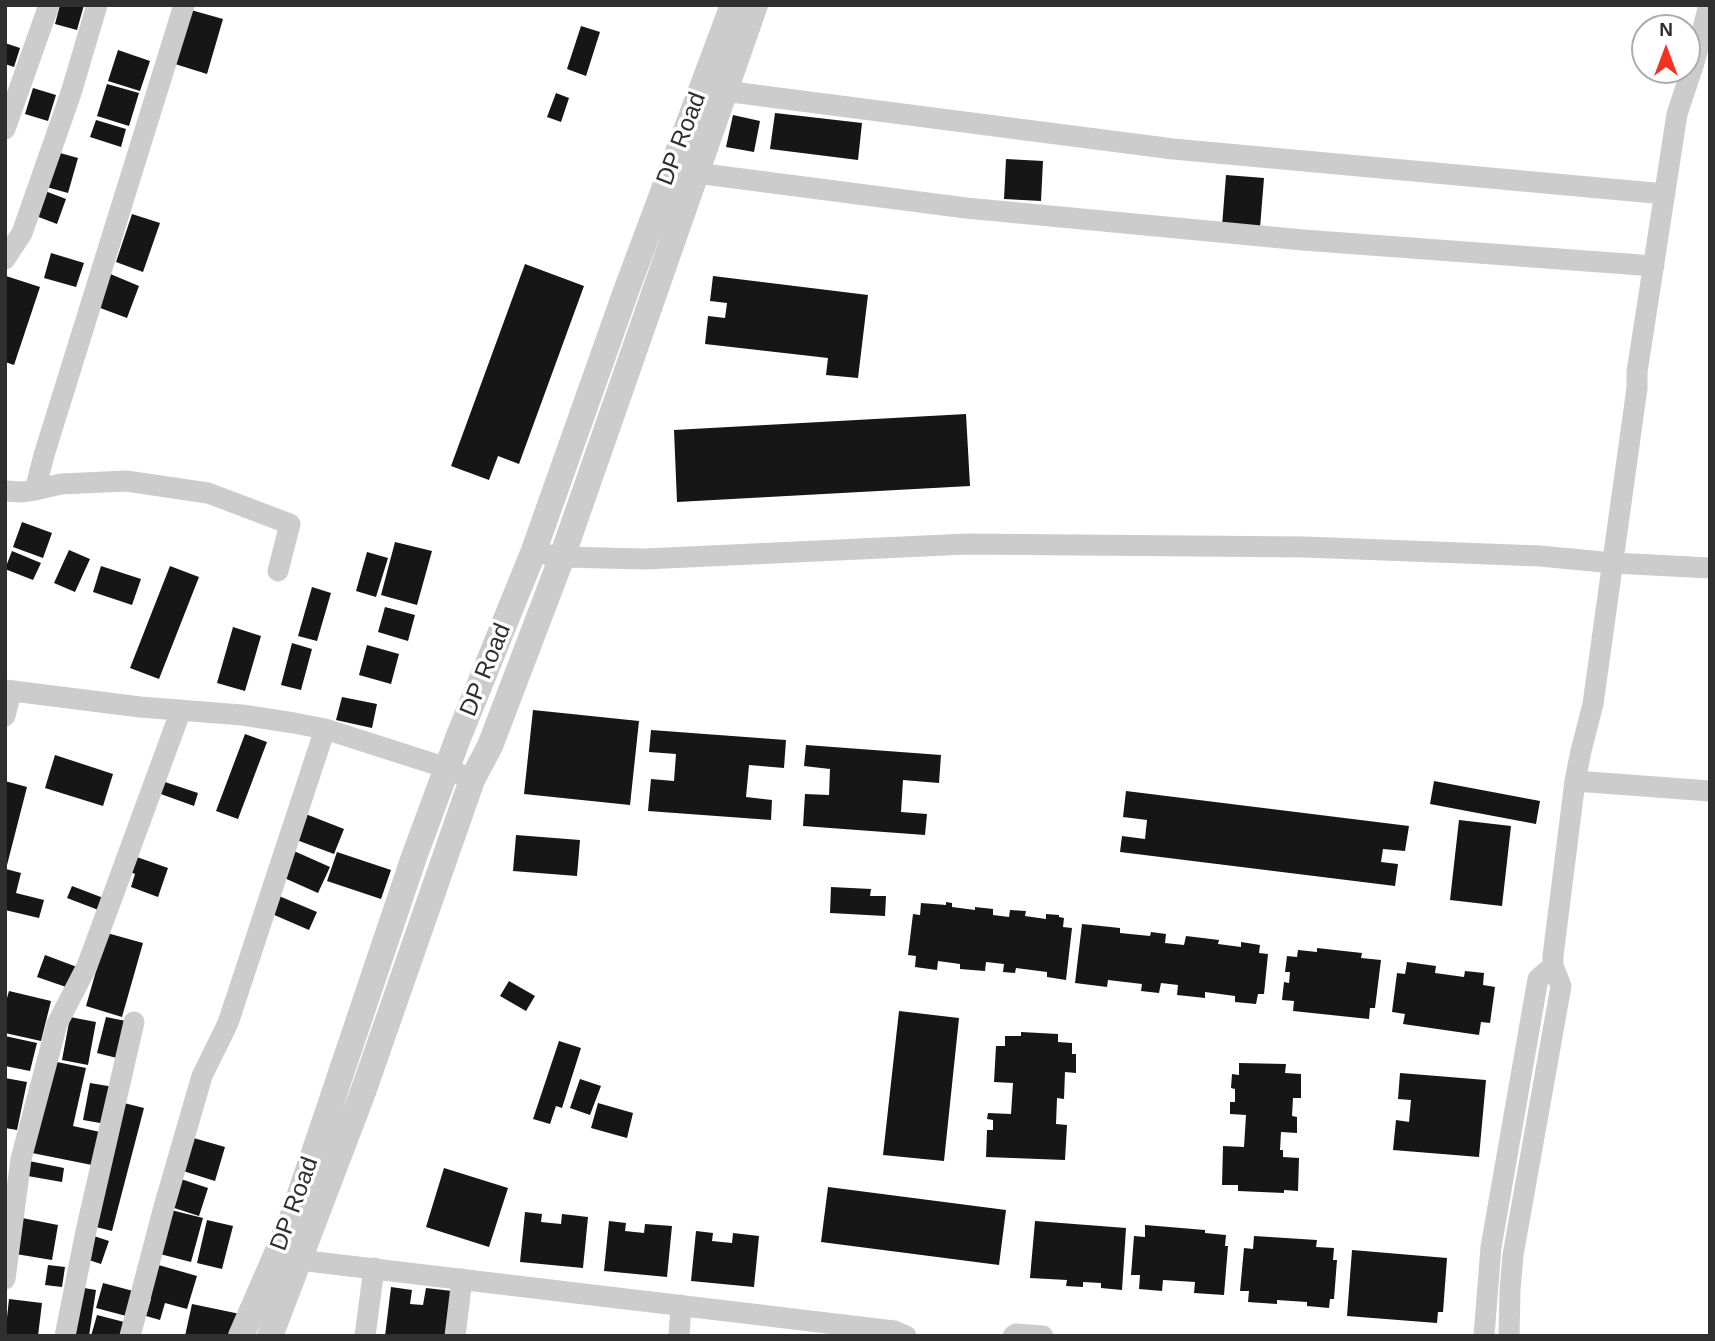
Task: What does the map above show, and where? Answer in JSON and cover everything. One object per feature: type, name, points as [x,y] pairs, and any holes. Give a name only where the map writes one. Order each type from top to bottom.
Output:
[{"type":"street","points":[[5,129],[49,5]]},
{"type":"street","points":[[6,260],[27,220],[71,93],[97,5]]},
{"type":"street","points":[[35,490],[184,5]]},
{"type":"street","name":"DP Road","points":[[270,1336],[289,1256],[291,1222],[414,858],[533,553],[626,290],[733,5]]},
{"type":"street","name":"DP Road","points":[[241,1336],[289,1256],[369,1074],[472,780],[490,746],[562,557],[755,5]]},
{"type":"street","points":[[1509,1336],[1513,1255],[1560,986],[1553,966],[1575,781],[1593,704],[1637,388],[1637,372],[1677,114],[1709,5]]},
{"type":"street","points":[[724,91],[1173,149],[1665,194]]},
{"type":"street","points":[[696,173],[966,208],[1303,240],[1654,265]]},
{"type":"street","points":[[5,491],[23,492],[61,484],[126,481],[208,493],[290,524],[278,571]]},
{"type":"street","points":[[533,553],[562,557],[645,559],[967,544],[1305,547],[1540,556],[1710,568]]},
{"type":"street","points":[[5,716],[8,691],[140,707],[242,715],[325,729],[447,768],[472,780]]},
{"type":"street","points":[[5,1279],[21,1159],[57,1024],[87,966],[181,710]]},
{"type":"street","points":[[130,1336],[202,1076],[228,1023],[325,729]]},
{"type":"street","points":[[1575,781],[1710,791]]},
{"type":"street","points":[[1484,1336],[1491,1247],[1538,979],[1553,966]]},
{"type":"street","points":[[65,1336],[134,1022]]},
{"type":"street","points":[[342,1069],[369,1074]]},
{"type":"street","points":[[289,1256],[894,1331],[906,1336]]},
{"type":"street","points":[[365,1336],[374,1268]]},
{"type":"street","points":[[455,1336],[462,1279]]},
{"type":"street","points":[[679,1336],[681,1306]]},
{"type":"street","points":[[1013,1336],[1043,1336]]},
{"type":"building","points":[[60,5],[84,5],[77,30],[55,24]]},
{"type":"building","points":[[191,10],[223,19],[207,74],[175,64]]},
{"type":"building","points":[[581,26],[600,32],[586,76],[567,69]]},
{"type":"building","points":[[5,43],[20,48],[14,67],[5,64]]},
{"type":"building","points":[[118,50],[150,61],[140,91],[108,81]]},
{"type":"building","points":[[107,84],[139,93],[129,126],[97,116]]},
{"type":"building","points":[[33,88],[56,95],[48,121],[25,114]]},
{"type":"building","points":[[556,93],[569,98],[561,122],[547,117]]},
{"type":"building","points":[[775,113],[862,123],[858,160],[770,149]]},
{"type":"building","points":[[733,115],[760,121],[754,152],[726,147]]},
{"type":"building","points":[[96,120],[126,129],[121,147],[90,137]]},
{"type":"building","points":[[53,151],[78,158],[68,193],[43,186]]},
{"type":"building","points":[[1006,159],[1043,161],[1041,201],[1004,199]]},
{"type":"building","points":[[1226,175],[1264,178],[1260,228],[1222,226]]},
{"type":"building","points":[[45,191],[66,199],[57,224],[36,216]]},
{"type":"building","points":[[132,214],[160,223],[143,272],[116,262]]},
{"type":"building","points":[[51,253],[84,263],[76,287],[44,278]]},
{"type":"building","points":[[525,264],[584,286],[519,464],[498,456],[489,480],[451,466]]},
{"type":"building","points":[[108,273],[139,286],[127,318],[95,306]]},
{"type":"building","points":[[6,276],[40,287],[14,365],[5,362]]},
{"type":"building","points":[[713,276],[868,295],[858,378],[826,375],[828,358],[705,344],[708,316],[725,318],[727,303],[710,301]]},
{"type":"building","points":[[966,414],[970,486],[677,502],[674,430]]},
{"type":"building","points":[[22,522],[52,533],[43,558],[13,547]]},
{"type":"building","points":[[395,542],[432,551],[417,605],[381,595]]},
{"type":"building","points":[[69,550],[90,559],[75,592],[54,583]]},
{"type":"building","points":[[12,551],[41,563],[33,580],[5,569]]},
{"type":"building","points":[[367,552],[388,558],[376,597],[356,591]]},
{"type":"building","points":[[101,566],[141,579],[132,605],[93,592]]},
{"type":"building","points":[[170,566],[199,577],[159,679],[130,668]]},
{"type":"building","points":[[312,587],[331,593],[317,641],[298,636]]},
{"type":"building","points":[[385,607],[415,615],[408,641],[378,632]]},
{"type":"building","points":[[233,627],[261,636],[245,691],[217,683]]},
{"type":"building","points":[[292,643],[312,649],[301,690],[281,685]]},
{"type":"building","points":[[367,645],[399,654],[391,684],[359,675]]},
{"type":"building","points":[[342,697],[377,704],[372,728],[336,720]]},
{"type":"building","points":[[533,710],[639,721],[630,805],[524,794]]},
{"type":"building","points":[[651,730],[786,740],[784,768],[749,765],[746,797],[772,800],[771,820],[648,811],[651,779],[674,781],[676,754],[649,752]]},
{"type":"building","points":[[245,734],[267,742],[238,819],[216,811]]},
{"type":"building","points":[[806,745],[941,755],[939,783],[903,780],[901,812],[927,814],[925,835],[803,826],[805,794],[829,795],[830,769],[804,766]]},
{"type":"building","points":[[55,755],[113,774],[103,806],[45,788]]},
{"type":"building","points":[[5,781],[27,787],[6,869],[21,873],[16,893],[44,900],[39,918],[5,910]]},
{"type":"building","points":[[162,781],[198,793],[194,806],[158,793]]},
{"type":"building","points":[[1434,781],[1540,801],[1536,824],[1430,804]]},
{"type":"building","points":[[1126,791],[1409,826],[1405,851],[1383,849],[1381,862],[1398,864],[1395,886],[1120,852],[1122,836],[1145,839],[1147,820],[1123,817]]},
{"type":"building","points":[[303,813],[344,829],[334,854],[294,839]]},
{"type":"building","points":[[1459,820],[1511,826],[1502,906],[1450,900]]},
{"type":"building","points":[[516,835],[580,840],[577,876],[513,871]]},
{"type":"building","points":[[294,851],[330,867],[318,893],[282,877]]},
{"type":"building","points":[[337,852],[391,870],[381,899],[327,881]]},
{"type":"building","points":[[134,856],[168,868],[158,897],[131,887],[135,874],[128,871]]},
{"type":"building","points":[[72,886],[106,899],[101,911],[67,898]]},
{"type":"building","points":[[831,887],[871,889],[870,896],[886,896],[885,916],[830,913]]},
{"type":"building","points":[[279,896],[317,912],[309,930],[272,914]]},
{"type":"building","points":[[946,902],[952,903],[952,907],[993,909],[993,915],[1009,917],[1010,910],[1026,911],[1025,916],[1046,919],[1046,914],[1064,918],[1063,927],[1072,928],[1066,980],[1047,977],[1047,972],[1016,968],[1015,973],[1003,972],[1004,964],[986,962],[985,971],[960,969],[960,964],[938,961],[937,970],[915,967],[916,956],[908,955],[913,914],[920,915],[921,903],[946,905]]},
{"type":"building","points":[[1082,924],[1120,928],[1120,933],[1150,936],[1151,932],[1166,934],[1165,943],[1184,945],[1186,936],[1219,940],[1218,944],[1241,947],[1241,942],[1260,945],[1259,953],[1268,954],[1264,994],[1258,994],[1256,1004],[1235,1002],[1235,996],[1205,992],[1205,998],[1177,995],[1178,985],[1161,983],[1159,993],[1141,991],[1142,984],[1108,980],[1107,987],[1075,983]]},
{"type":"building","points":[[107,933],[143,943],[122,1017],[86,1006]]},
{"type":"building","points":[[1317,948],[1362,953],[1361,958],[1381,960],[1375,1008],[1370,1008],[1369,1019],[1293,1011],[1294,1001],[1282,1000],[1284,982],[1289,983],[1290,972],[1285,972],[1287,956],[1297,957],[1298,950],[1317,952]]},
{"type":"building","points":[[45,955],[77,967],[69,988],[37,977]]},
{"type":"building","points":[[1407,962],[1436,966],[1435,973],[1464,977],[1465,971],[1484,973],[1483,985],[1495,987],[1490,1023],[1481,1022],[1479,1035],[1403,1024],[1405,1014],[1392,1012],[1397,973],[1405,974]]},
{"type":"building","points":[[509,981],[535,996],[526,1011],[500,996]]},
{"type":"building","points":[[9,991],[51,1001],[41,1041],[5,1033],[5,1005]]},
{"type":"building","points":[[899,1011],[959,1018],[944,1161],[883,1155]]},
{"type":"building","points":[[70,1017],[96,1022],[88,1065],[62,1060]]},
{"type":"building","points":[[106,1017],[126,1021],[117,1058],[97,1053]]},
{"type":"building","points":[[1021,1032],[1058,1034],[1058,1042],[1072,1043],[1072,1054],[1076,1054],[1076,1073],[1065,1072],[1064,1099],[1057,1098],[1056,1124],[1067,1125],[1065,1160],[986,1157],[987,1130],[993,1130],[993,1120],[987,1119],[988,1113],[1011,1114],[1013,1083],[994,1082],[996,1046],[1005,1046],[1005,1036],[1021,1036]]},
{"type":"building","points":[[5,1036],[37,1043],[30,1071],[5,1066]]},
{"type":"building","points":[[559,1041],[581,1048],[562,1108],[556,1106],[550,1124],[533,1119]]},
{"type":"building","points":[[52,1061],[86,1068],[73,1126],[100,1132],[92,1165],[32,1153]]},
{"type":"building","points":[[1239,1063],[1286,1064],[1285,1073],[1301,1074],[1301,1098],[1293,1098],[1292,1116],[1297,1117],[1297,1133],[1281,1132],[1280,1150],[1283,1150],[1283,1157],[1299,1158],[1298,1191],[1238,1191],[1238,1185],[1222,1185],[1223,1146],[1244,1147],[1246,1115],[1230,1114],[1230,1102],[1235,1102],[1235,1089],[1231,1088],[1232,1074],[1239,1075]]},
{"type":"building","points":[[1400,1073],[1486,1080],[1479,1157],[1393,1150],[1396,1120],[1409,1122],[1411,1100],[1398,1099]]},
{"type":"building","points":[[5,1078],[27,1082],[17,1130],[5,1128]]},
{"type":"building","points":[[580,1079],[601,1086],[590,1115],[570,1108]]},
{"type":"building","points":[[90,1083],[114,1087],[106,1124],[83,1120]]},
{"type":"building","points":[[124,1103],[144,1108],[112,1231],[92,1226]]},
{"type":"building","points":[[598,1103],[633,1113],[627,1138],[591,1128]]},
{"type":"building","points":[[190,1137],[225,1147],[215,1181],[180,1170]]},
{"type":"building","points":[[24,1160],[64,1168],[62,1182],[22,1175]]},
{"type":"building","points":[[444,1168],[508,1188],[489,1247],[426,1227]]},
{"type":"building","points":[[178,1178],[208,1188],[199,1216],[168,1206]]},
{"type":"building","points":[[828,1187],[1006,1210],[999,1265],[821,1242]]},
{"type":"building","points":[[167,1209],[203,1218],[191,1262],[156,1253]]},
{"type":"building","points":[[525,1212],[542,1214],[541,1222],[561,1224],[562,1214],[588,1217],[583,1268],[520,1262]]},
{"type":"building","points":[[17,1217],[58,1225],[52,1260],[10,1253]]},
{"type":"building","points":[[207,1220],[233,1226],[222,1269],[197,1263]]},
{"type":"building","points":[[609,1221],[626,1223],[625,1231],[644,1233],[645,1224],[672,1226],[667,1277],[604,1271]]},
{"type":"building","points":[[1035,1221],[1126,1228],[1122,1290],[1101,1288],[1101,1283],[1083,1282],[1083,1287],[1066,1286],[1067,1280],[1030,1278]]},
{"type":"building","points":[[1145,1225],[1205,1230],[1205,1233],[1226,1235],[1225,1246],[1228,1246],[1224,1295],[1194,1293],[1195,1282],[1163,1280],[1162,1291],[1139,1289],[1140,1275],[1131,1275],[1134,1236],[1145,1237]]},
{"type":"building","points":[[696,1231],[713,1233],[712,1241],[732,1243],[733,1233],[759,1236],[754,1287],[691,1281]]},
{"type":"building","points":[[91,1235],[109,1241],[101,1264],[83,1258]]},
{"type":"building","points":[[1254,1236],[1317,1240],[1316,1247],[1334,1248],[1333,1260],[1337,1260],[1334,1299],[1330,1299],[1329,1308],[1307,1306],[1307,1302],[1248,1302],[1249,1291],[1240,1291],[1244,1248],[1253,1249]]},
{"type":"building","points":[[1352,1250],[1447,1258],[1443,1312],[1438,1312],[1437,1323],[1347,1316]]},
{"type":"building","points":[[155,1264],[197,1276],[187,1309],[165,1303],[160,1320],[146,1316],[151,1299],[145,1297]]},
{"type":"building","points":[[48,1265],[65,1267],[62,1287],[45,1285]]},
{"type":"building","points":[[103,1283],[137,1292],[130,1317],[96,1308]]},
{"type":"building","points":[[78,1287],[96,1290],[89,1336],[71,1336]]},
{"type":"building","points":[[391,1287],[412,1290],[410,1304],[423,1305],[426,1288],[452,1291],[446,1336],[385,1336]]},
{"type":"building","points":[[9,1299],[42,1303],[38,1336],[5,1336]]},
{"type":"building","points":[[192,1304],[240,1314],[235,1336],[185,1336]]},
{"type":"building","points":[[97,1315],[128,1323],[125,1336],[91,1336]]}]
